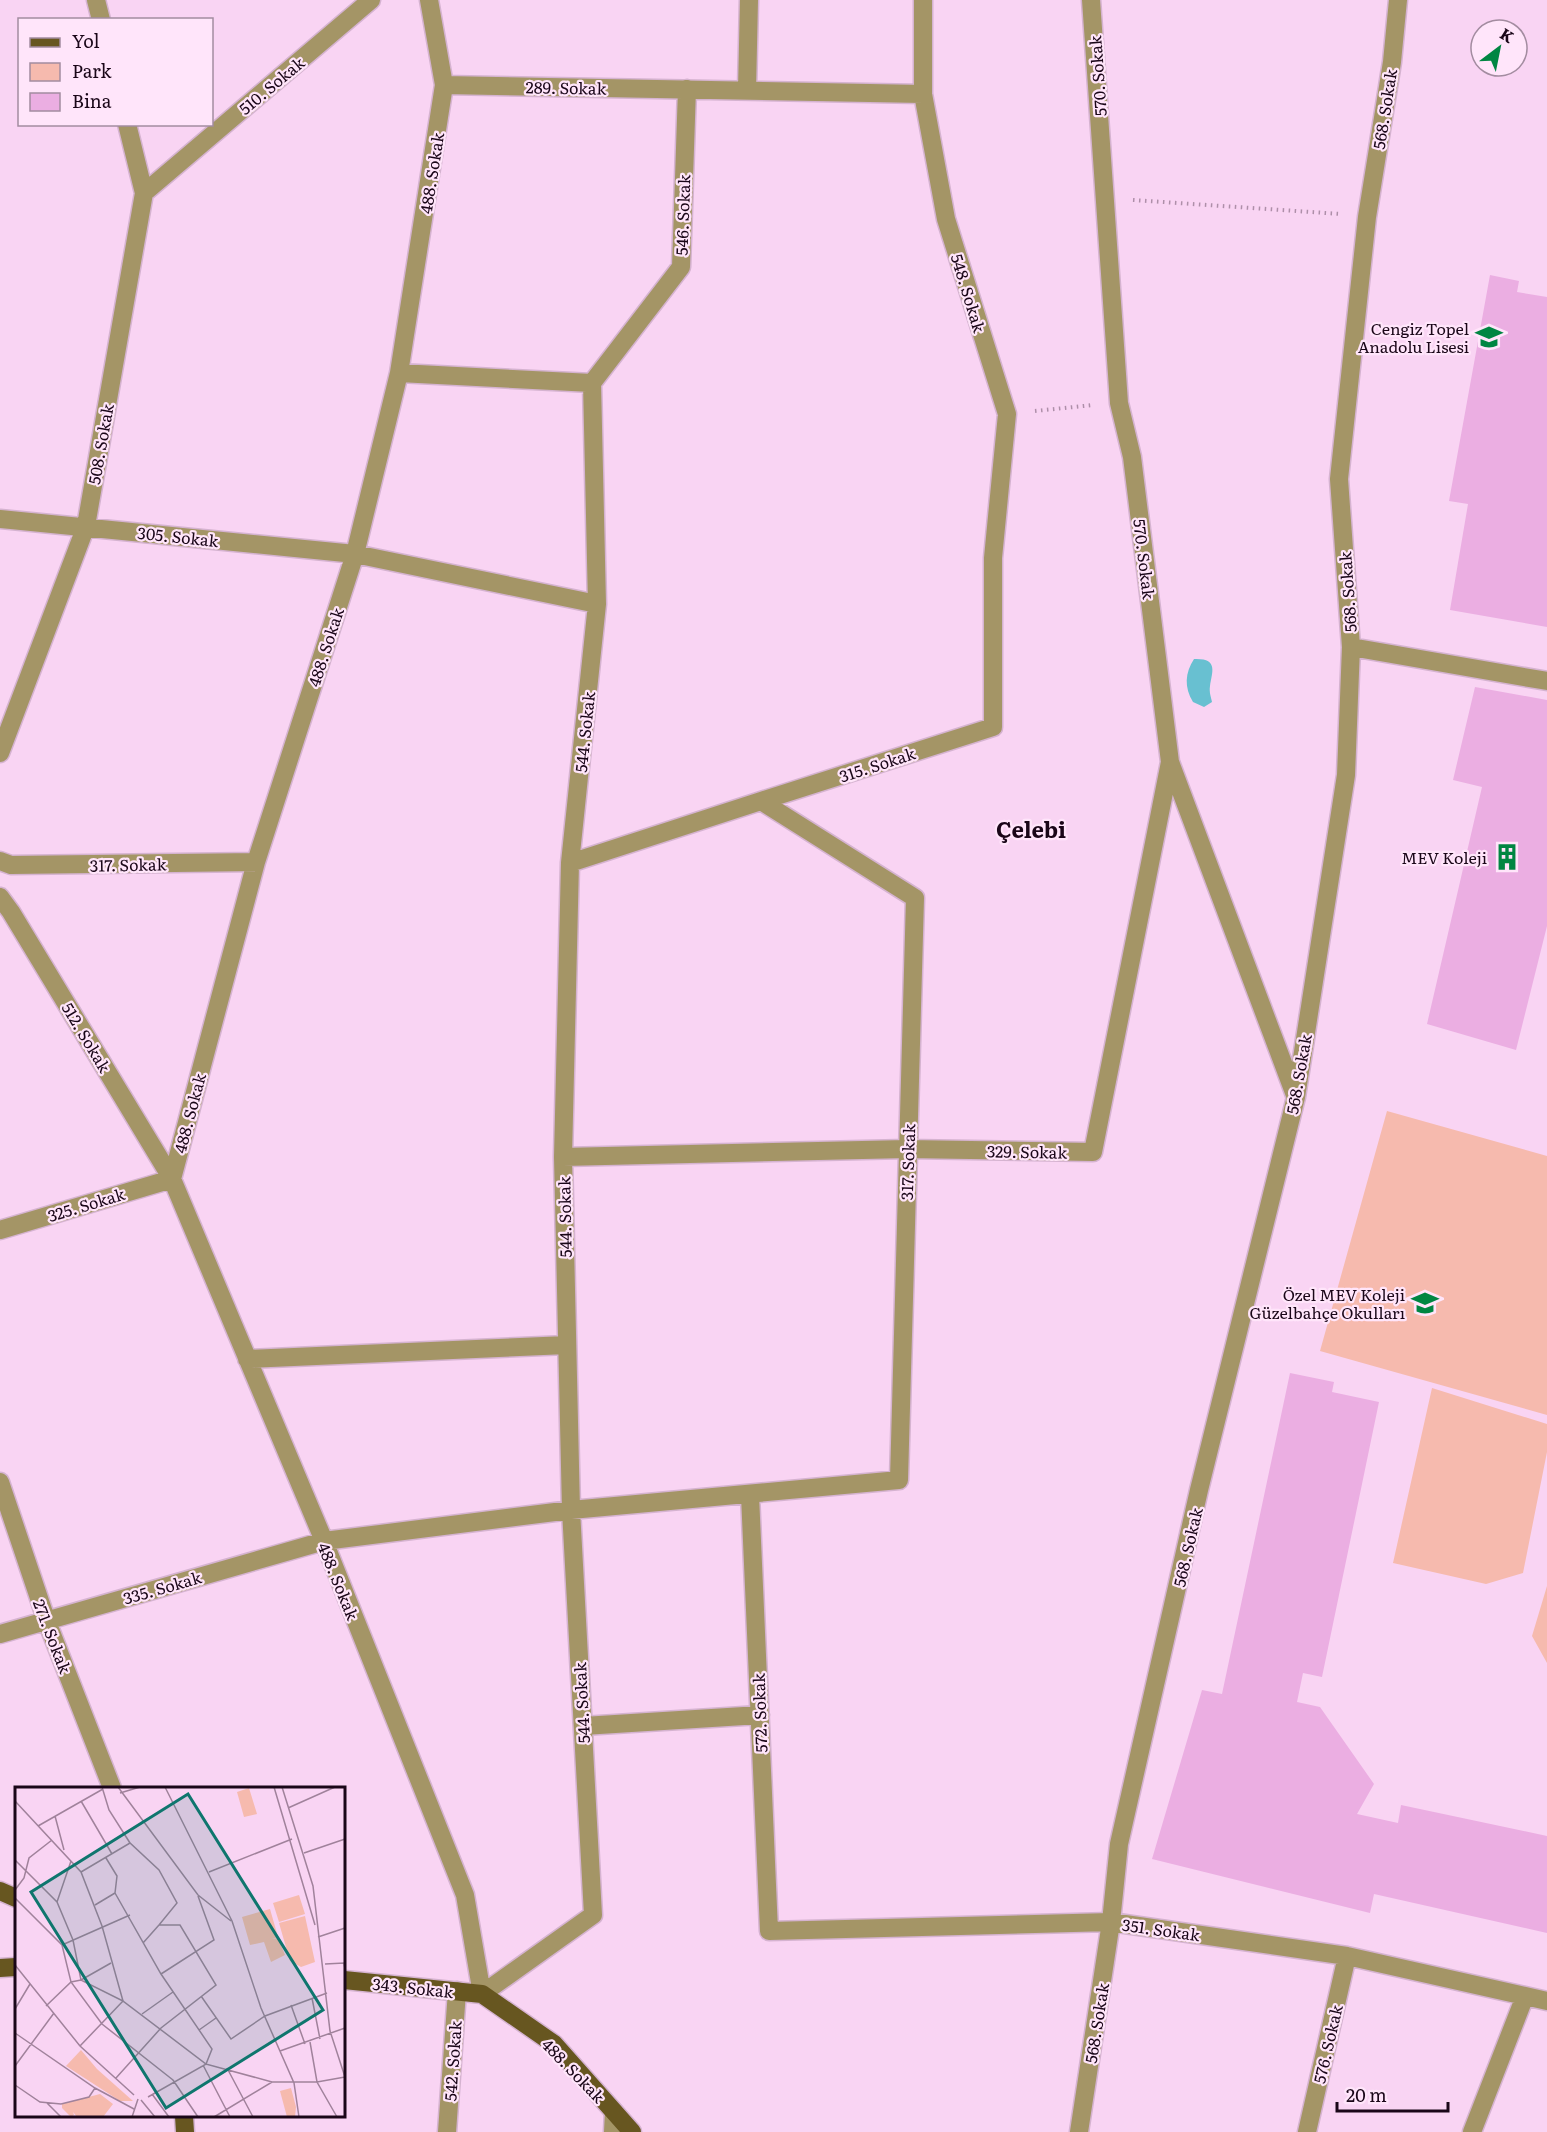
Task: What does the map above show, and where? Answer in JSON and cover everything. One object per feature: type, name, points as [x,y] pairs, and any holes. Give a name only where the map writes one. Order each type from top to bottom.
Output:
[{"type":"main road","points":[[0,1891],[15,1898]]},
{"type":"main road","name":"343. Sokak","points":[[345,1980],[482,1994]]},
{"type":"main road","name":"488. Sokak","points":[[482,1994],[554,2044],[632,2132]]},
{"type":"main road","points":[[184,2117],[185,2132]]},
{"type":"street","points":[[96,0],[100,18]]},
{"type":"street","name":"510. Sokak","points":[[144,193],[371,0]]},
{"type":"street","name":"488. Sokak","points":[[429,0],[444,85],[399,373],[355,554],[256,862],[172,1179],[324,1541],[465,1895],[482,1994]]},
{"type":"street","points":[[747,90],[749,0]]},
{"type":"street","name":"548. Sokak","points":[[923,0],[923,94],[946,219],[1007,414],[993,558],[993,727]]},
{"type":"street","name":"570. Sokak","points":[[1091,0],[1119,403],[1132,457],[1170,762],[1296,1097]]},
{"type":"street","name":"568. Sokak","points":[[1079,2132],[1112,1922],[1119,1844],[1199,1491],[1296,1097],[1346,775],[1351,646],[1340,479],[1367,217],[1392,62],[1398,0]]},
{"type":"street","name":"289. Sokak","points":[[444,85],[687,89]]},
{"type":"street","points":[[687,89],[923,94]]},
{"type":"street","name":"546. Sokak","points":[[592,383],[681,267],[687,89]]},
{"type":"street","name":"508. Sokak","points":[[0,753],[86,526],[144,193],[127,126]]},
{"type":"street","points":[[399,373],[592,383]]},
{"type":"street","name":"544. Sokak","points":[[482,1994],[593,1915],[571,1510],[563,1157],[570,863],[597,604],[592,383]]},
{"type":"street","name":"305. Sokak","points":[[0,519],[355,554],[597,604]]},
{"type":"street","points":[[1351,646],[1547,681]]},
{"type":"street","name":"315. Sokak","points":[[761,801],[993,727]]},
{"type":"street","name":"329. Sokak","points":[[563,1157],[907,1149],[1093,1152],[1170,762]]},
{"type":"street","points":[[570,863],[761,801]]},
{"type":"street","name":"317. Sokak","points":[[571,1510],[899,1480],[915,898],[761,801]]},
{"type":"street","name":"317. Sokak","points":[[0,861],[11,865],[256,862]]},
{"type":"street","name":"512. Sokak","points":[[0,897],[172,1179]]},
{"type":"street","name":"325. Sokak","points":[[0,1230],[172,1179]]},
{"type":"street","points":[[247,1359],[567,1345]]},
{"type":"street","name":"271. Sokak","points":[[0,1482],[46,1619],[112,1787]]},
{"type":"street","name":"572. Sokak","points":[[750,1495],[769,1931]]},
{"type":"street","name":"335. Sokak","points":[[0,1634],[324,1541],[571,1510]]},
{"type":"street","points":[[583,1726],[759,1715]]},
{"type":"street","name":"351. Sokak","points":[[769,1931],[1112,1922],[1347,1956],[1547,2001]]},
{"type":"street","name":"576. Sokak","points":[[1307,2132],[1347,1956]]},
{"type":"street","name":"542. Sokak","points":[[447,2132],[457,1991]]},
{"type":"street","points":[[1472,2132],[1525,1996]]},
{"type":"street","points":[[613,2132],[614,2112]]},
{"type":"path","points":[[1105,198],[1313,211],[1367,217]]},
{"type":"path","points":[[1007,414],[1119,403]]},
{"type":"green space","points":[[1387,1111],[1547,1156],[1547,1415],[1320,1351]]},
{"type":"green space","points":[[1432,1388],[1547,1424],[1547,1452],[1523,1573],[1486,1584],[1393,1563]]},
{"type":"green space","points":[[1547,1586],[1547,1663],[1532,1636]]},
{"type":"water","points":[[1194,659],[1207,661],[1212,667],[1210,690],[1212,702],[1204,707],[1193,702],[1188,691],[1187,675]]},
{"type":"building","points":[[1490,275],[1519,281],[1517,292],[1547,297],[1547,627],[1450,610],[1468,504],[1449,501]]},
{"type":"building","name":"MEV Koleji","points":[[1475,687],[1547,700],[1547,926],[1516,1050],[1427,1024],[1482,787],[1453,780]]},
{"type":"building","points":[[1290,1373],[1334,1382],[1332,1392],[1379,1402],[1322,1677],[1303,1673],[1297,1702],[1320,1707],[1374,1784],[1357,1814],[1398,1823],[1401,1805],[1547,1836],[1547,1933],[1374,1894],[1370,1913],[1152,1859],[1202,1690],[1222,1694]]},
{"type":"place","name":"Cengiz Topel Anadolu Lisesi","points":[[1489,337]]},
{"type":"place","name":"MEV Koleji","points":[[1507,857]]},
{"type":"place","name":"Özel MEV Koleji Güzelbahçe Okulları","points":[[1425,1303]]},
{"type":"district","name":"Çelebi","points":[[1031,828]]}]
